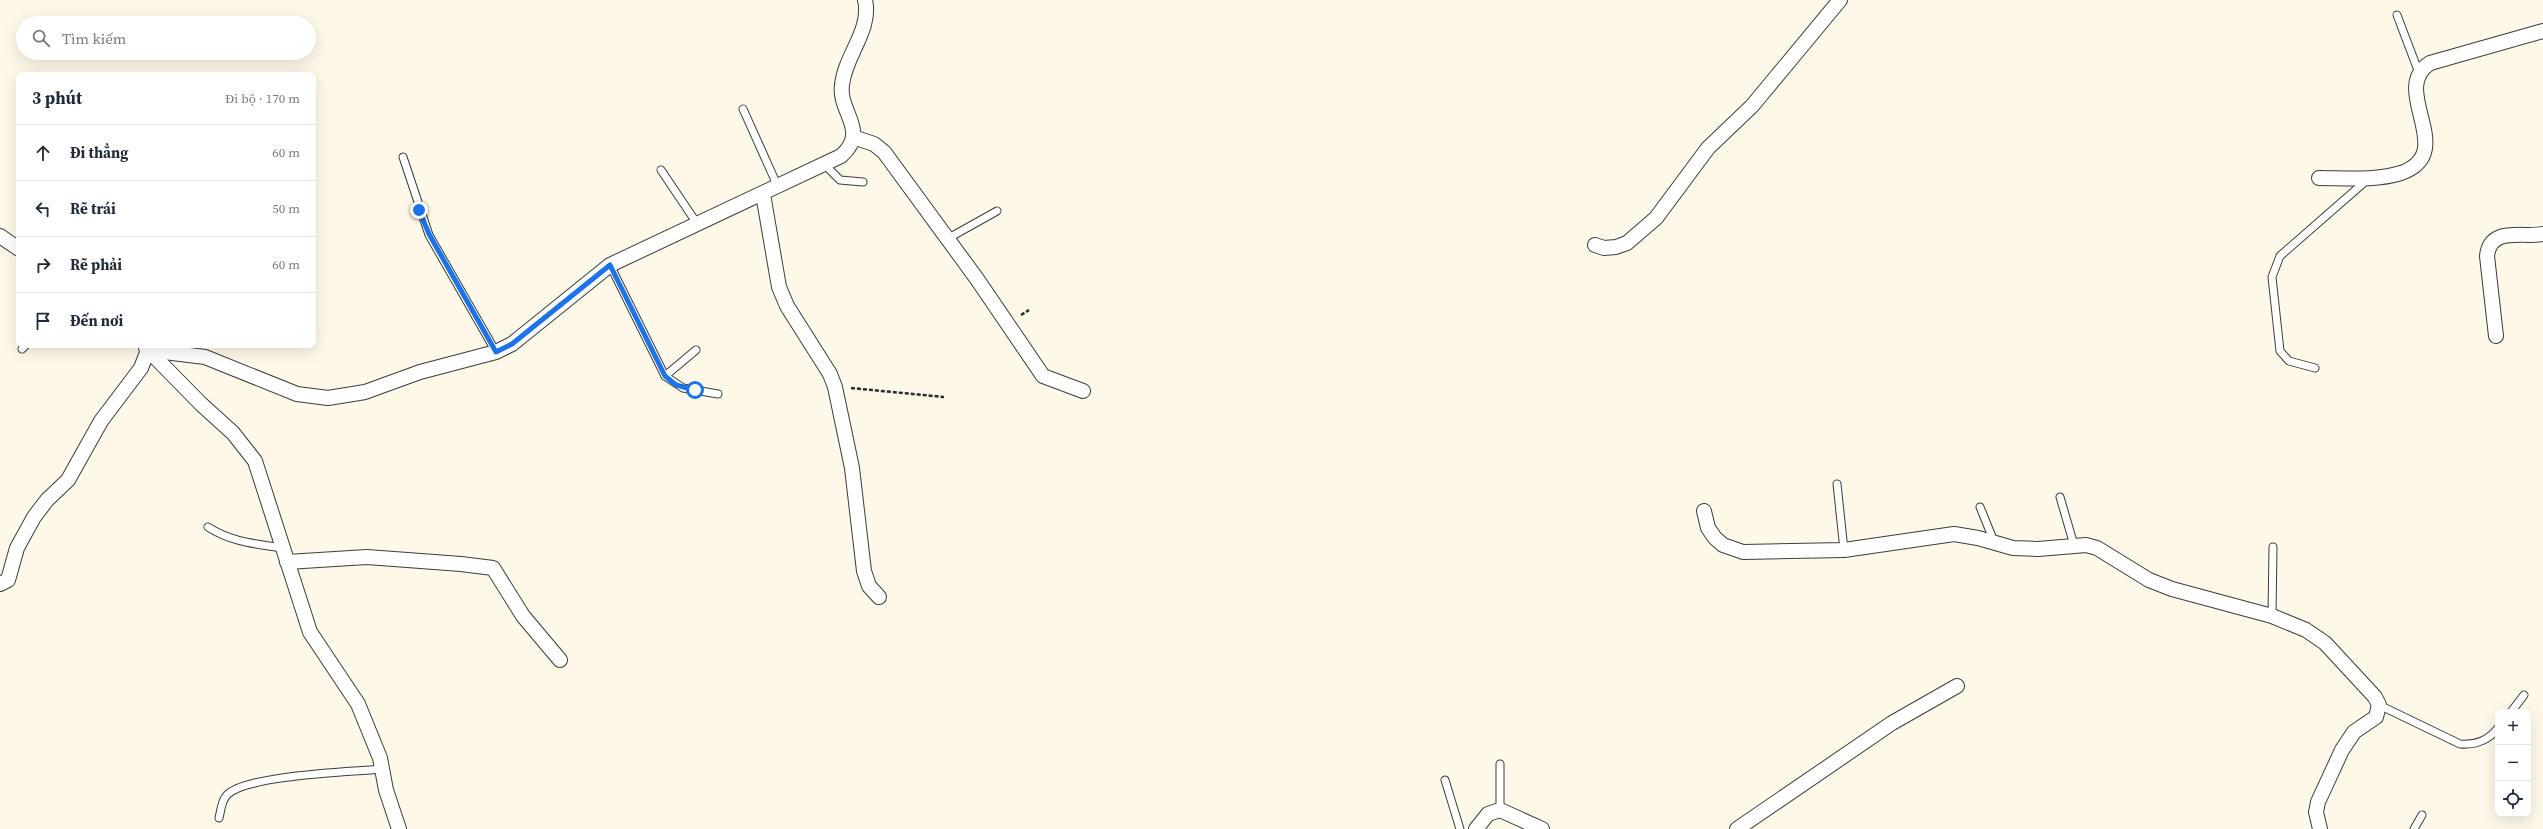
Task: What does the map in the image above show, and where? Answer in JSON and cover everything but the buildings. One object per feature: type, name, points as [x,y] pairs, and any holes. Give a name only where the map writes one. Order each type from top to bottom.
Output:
[{"type":"street","points":[[146,348],[204,357],[297,394],[328,398],[365,392],[420,372],[496,352],[512,344],[610,265],[778,187],[841,156],[850,149],[853,137],[852,124],[842,96],[841,86],[846,65],[865,26],[867,15],[865,0]]},
{"type":"street","points":[[1595,245],[1604,248],[1616,247],[1627,243],[1656,218],[1708,148],[1752,106],[1840,0]]},
{"type":"street","points":[[2319,178],[2368,178],[2400,173],[2410,169],[2422,156],[2425,148],[2425,132],[2415,86],[2419,72],[2430,63],[2543,31]]},
{"type":"street","points":[[853,137],[874,144],[884,152],[977,279],[1043,376],[1082,391]]},
{"type":"street","points":[[763,194],[778,287],[787,306],[830,374],[835,386],[852,468],[864,571],[869,586],[879,597]]},
{"type":"street","points":[[2496,336],[2487,256],[2490,244],[2499,237],[2543,234]]},
{"type":"street","points":[[0,236],[16,247]]},
{"type":"street","points":[[146,348],[246,447],[263,480],[287,562],[310,632],[358,704],[382,769],[386,790],[399,829]]},
{"type":"street","points":[[0,584],[8,580],[17,548],[34,517],[47,500],[68,480],[101,421],[141,368],[146,348]]},
{"type":"street","points":[[1704,511],[1708,528],[1715,538],[1732,550],[1744,552],[1844,550],[1954,534],[1978,538],[1996,545],[2029,549],[2074,545],[2097,548],[2148,580],[2172,589],[2272,616],[2306,630],[2325,643],[2375,697],[2379,705],[2376,717],[2354,732],[2342,750],[2318,802],[2317,816],[2320,829]]},
{"type":"street","points":[[287,562],[367,557],[461,564],[493,568],[523,616],[560,660]]},
{"type":"street","points":[[1737,829],[1892,723],[1957,686]]},
{"type":"street","points":[[1476,829],[1488,814],[1500,810],[1542,829]]},
{"type":"lane","points":[[2397,14],[2419,72]]},
{"type":"lane","points":[[743,109],[778,187]]},
{"type":"lane","points":[[403,157],[429,234],[496,352]]},
{"type":"lane","points":[[824,164],[840,180],[863,182]]},
{"type":"lane","points":[[661,170],[698,224]]},
{"type":"lane","points":[[2315,368],[2289,361],[2280,351],[2272,288],[2275,266],[2280,256],[2368,178]]},
{"type":"lane","points":[[947,239],[997,211]]},
{"type":"lane","points":[[610,265],[665,376],[683,388],[718,394]]},
{"type":"lane","points":[[665,376],[696,350]]},
{"type":"lane","points":[[1837,484],[1844,550]]},
{"type":"lane","points":[[2060,497],[2074,545]]},
{"type":"lane","points":[[1980,507],[1996,545]]},
{"type":"lane","points":[[208,527],[222,536],[283,548]]},
{"type":"lane","points":[[2272,616],[2273,547]]},
{"type":"lane","points":[[2513,709],[2524,695]]},
{"type":"lane","points":[[2379,705],[2460,744],[2470,744],[2485,740],[2495,731]]},
{"type":"lane","points":[[1500,764],[1500,810]]},
{"type":"lane","points":[[219,818],[222,805],[227,795],[251,785],[287,778],[382,769]]},
{"type":"lane","points":[[1445,780],[1460,829]]},
{"type":"lane","points":[[2414,829],[2422,815]]},
{"type":"path","points":[[835,386],[944,397]]},
{"type":"route","points":[[419,210],[429,234],[496,352],[512,344],[559,307],[598,273],[610,265],[665,376],[676,385],[695,390]]}]
